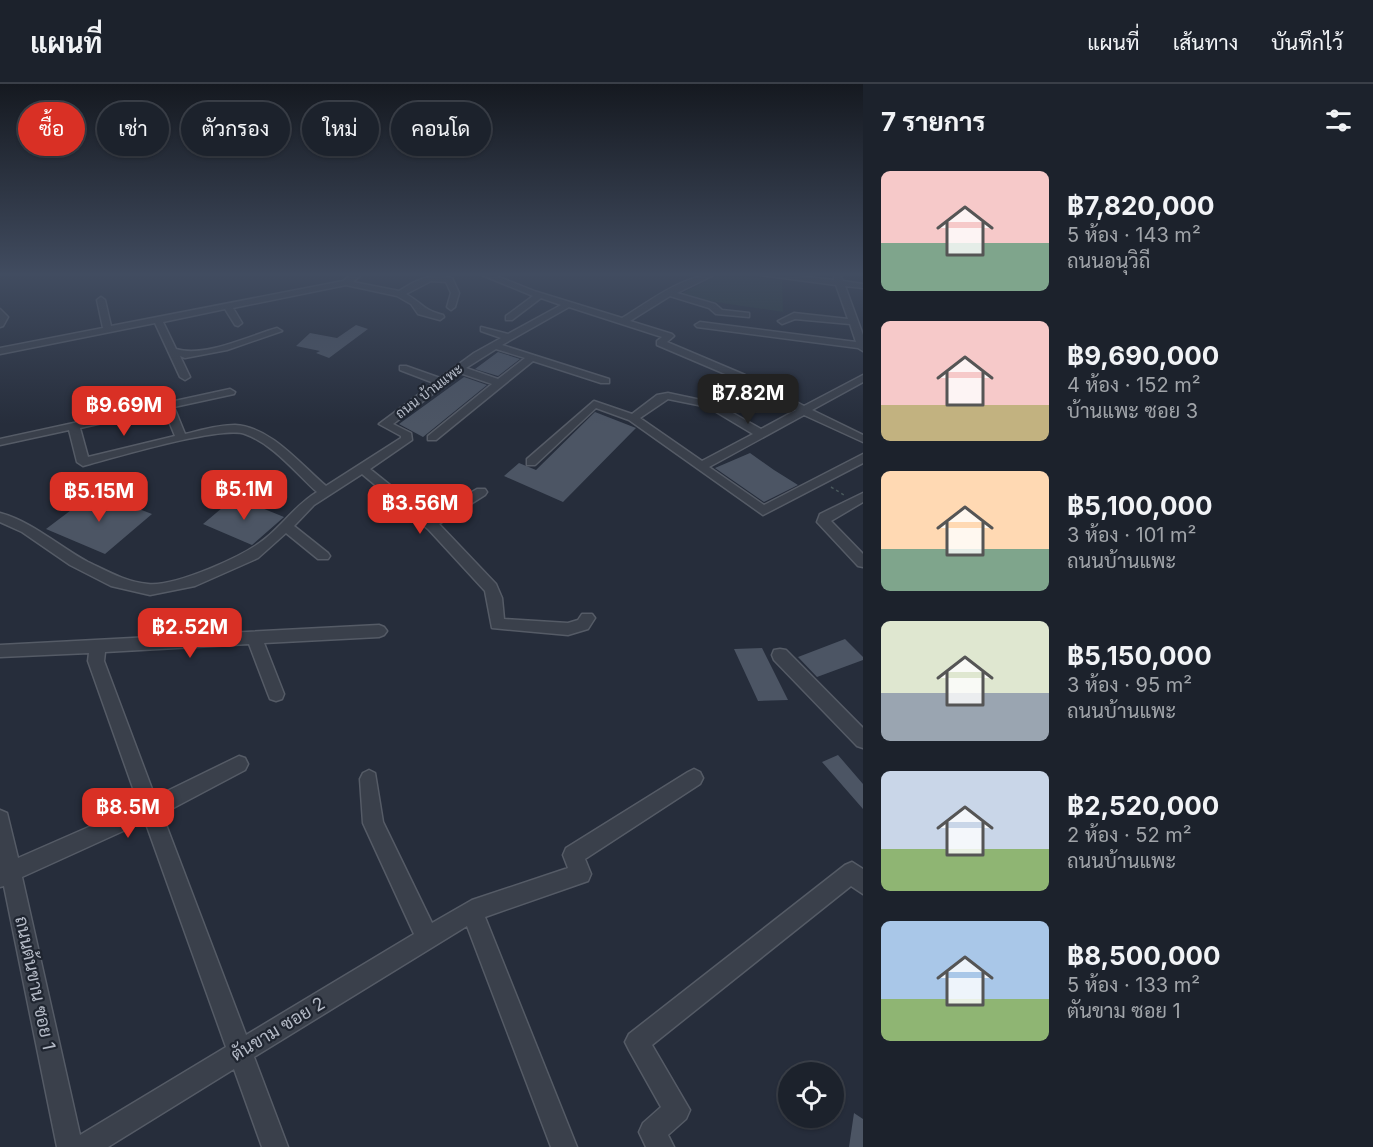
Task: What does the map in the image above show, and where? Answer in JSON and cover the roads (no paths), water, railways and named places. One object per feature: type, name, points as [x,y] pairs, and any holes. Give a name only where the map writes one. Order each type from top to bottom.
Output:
[{"type":"street","points":[[107,325],[108,331]]},
{"type":"street","points":[[0,351],[140,325]]},
{"type":"street","points":[[160,325],[184,377]]},
{"type":"street","name":"ถนน บ้านแพะ","points":[[363,469],[406,440],[407,435],[385,424],[494,345],[530,325]]},
{"type":"street","points":[[638,325],[669,336],[660,343],[741,377],[770,394],[863,439]]},
{"type":"street","points":[[700,325],[863,347],[855,325]]},
{"type":"street","points":[[484,329],[507,337]]},
{"type":"street","points":[[173,351],[185,355],[224,348],[277,331]]},
{"type":"street","points":[[494,345],[605,381]]},
{"type":"street","points":[[432,438],[532,357]]},
{"type":"street","points":[[403,368],[441,382]]},
{"type":"street","points":[[459,369],[499,383]]},
{"type":"street","points":[[702,466],[807,411],[863,378]]},
{"type":"street","points":[[0,442],[230,392]]},
{"type":"street","points":[[633,418],[661,397],[668,396],[711,405],[762,434]]},
{"type":"street","points":[[531,462],[594,404],[633,418],[763,511],[863,458]]},
{"type":"street","points":[[168,405],[181,438]]},
{"type":"street","points":[[74,426],[83,462],[218,429],[237,428],[251,432],[264,440],[325,492]]},
{"type":"street","points":[[0,517],[27,529],[75,561],[116,582],[150,590],[190,582],[253,555],[310,502],[363,469],[430,523],[491,588],[495,598],[496,622],[500,625],[568,629],[583,625],[587,618]]},
{"type":"street","points":[[430,523],[481,492]]},
{"type":"street","points":[[860,503],[825,517],[824,522],[863,562]]},
{"type":"street","points":[[286,526],[323,556]]},
{"type":"street","points":[[0,651],[379,631]]},
{"type":"street","points":[[254,638],[276,694]]},
{"type":"street","points":[[98,647],[96,661],[238,1053],[275,1147]]},
{"type":"street","points":[[780,655],[863,740]]},
{"type":"street","points":[[6,874],[149,810],[239,764]]},
{"type":"street","name":"ตันขาม ซอย 2","points":[[84,1147],[472,911],[581,874],[573,855],[694,778]]},
{"type":"street","points":[[369,779],[373,823],[428,939]]},
{"type":"street","name":"ถนนต้นขาน ซอย 1","points":[[0,820],[6,874],[70,1147]]},
{"type":"street","points":[[661,1147],[652,1132],[676,1110],[637,1042],[852,872],[863,884]]},
{"type":"street","points":[[472,911],[564,1147]]}]
